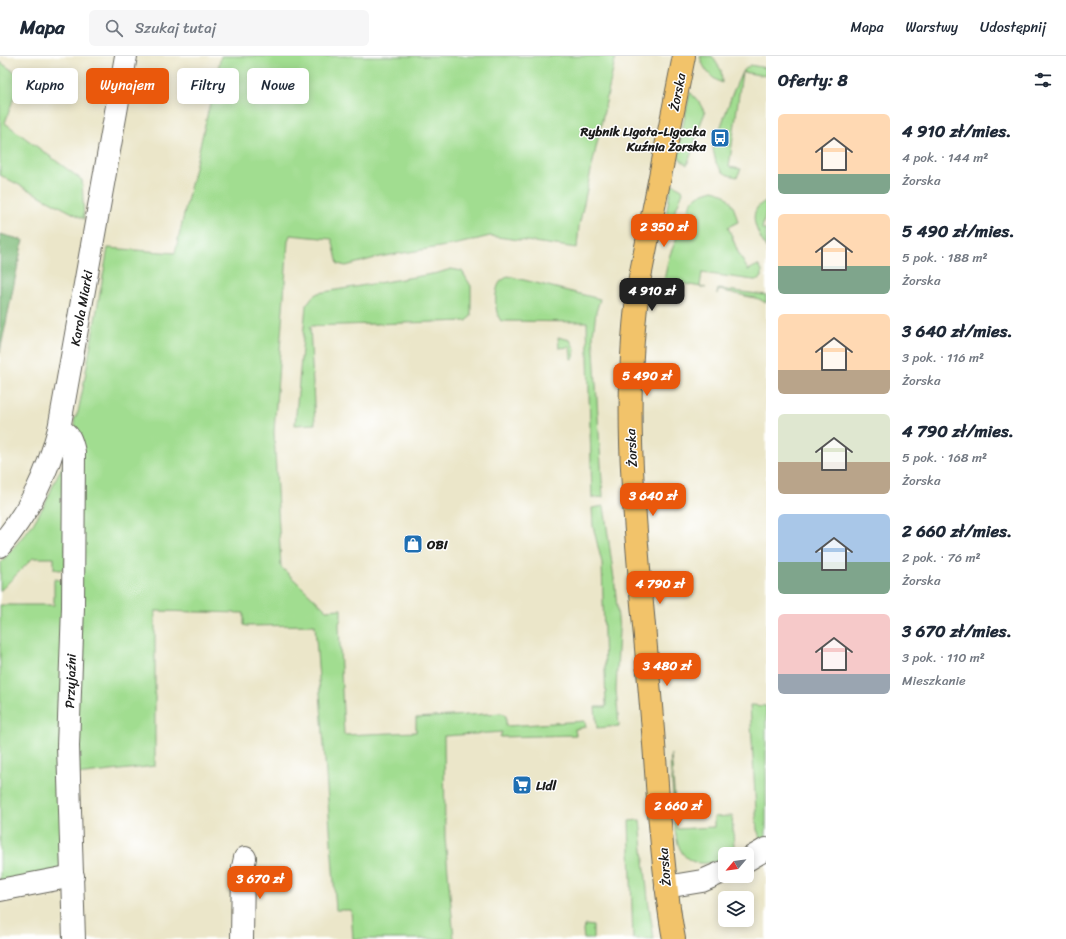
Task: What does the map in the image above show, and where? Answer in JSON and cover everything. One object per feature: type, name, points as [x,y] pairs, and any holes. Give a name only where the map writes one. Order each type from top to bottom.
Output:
[{"type":"main road","name":"Żorska","points":[[674,939],[666,887],[631,451],[630,377],[635,309],[640,277],[684,56]]},
{"type":"street","name":"Karola Miarki","points":[[0,546],[23,517],[38,490],[59,429],[126,56]]},
{"type":"street","name":"Przyjaźni","points":[[59,429],[68,435],[74,452],[73,607],[68,746],[74,939]]},
{"type":"street","points":[[754,856],[766,850]]},
{"type":"street","points":[[242,939],[243,867],[245,858]]},
{"type":"street","points":[[666,887],[702,881],[718,874]]},
{"type":"street","points":[[0,890],[73,876]]},
{"type":"green space","points":[[221,56],[616,56],[579,226],[577,248],[490,236],[458,244],[379,257],[346,266],[338,264],[332,239],[290,235],[288,241],[274,432],[281,567],[326,610],[341,609],[339,624],[344,735],[416,732],[416,718],[502,713],[506,716],[506,726],[585,721],[586,727],[575,729],[576,735],[500,737],[502,732],[444,736],[445,838],[454,939],[353,939],[351,910],[336,910],[315,625],[247,626],[244,625],[244,613],[155,611],[155,766],[76,775],[79,444],[74,420],[78,412],[83,388],[108,248],[175,253],[210,104],[239,104],[239,68],[218,68]]},
{"type":"green space","points":[[700,56],[712,56],[721,70],[722,83],[708,72],[703,65]]},
{"type":"green space","points":[[0,62],[12,70],[12,103],[5,123],[82,180],[84,219],[0,175]]},
{"type":"green space","points":[[750,65],[766,68],[766,76],[742,72]]},
{"type":"green space","points":[[742,72],[729,167],[741,169],[737,177],[723,172],[716,163],[713,149],[733,92]]},
{"type":"green space","points":[[690,92],[699,102],[705,113],[687,165],[677,154]]},
{"type":"green space","points":[[673,184],[682,189],[683,192],[666,230],[664,227],[671,187]]},
{"type":"green space","points":[[713,190],[724,194],[733,206],[738,222],[728,227],[738,252],[748,270],[758,265],[762,271],[762,277],[758,280],[754,280],[702,273],[700,286],[706,288],[664,280],[669,257],[690,205],[703,193]]},
{"type":"green space","points":[[766,201],[766,211],[762,229],[766,230],[766,248],[757,229],[754,216],[759,205]]},
{"type":"green space","points":[[0,234],[23,240],[0,352]]},
{"type":"green space","points":[[451,269],[462,271],[471,286],[471,316],[467,321],[310,326],[315,424],[295,425],[306,305],[313,296],[318,293],[438,273]]},
{"type":"green space","points":[[508,276],[600,299],[596,312],[593,335],[603,497],[592,498],[587,322],[501,321],[497,313],[496,296],[500,282]]},
{"type":"green space","points":[[718,289],[766,295],[766,303],[759,299],[719,290],[717,294]]},
{"type":"green space","points":[[558,337],[570,340],[575,349],[574,358],[571,359],[570,347],[559,348]]},
{"type":"green space","points":[[69,457],[65,568],[60,570],[54,569],[54,558],[33,558],[0,591],[0,564],[33,524],[46,502],[58,474]]},
{"type":"green space","points":[[604,506],[615,586],[619,630],[616,690],[619,726],[597,728],[595,707],[606,707],[602,563],[593,526],[592,508]]},
{"type":"green space","points":[[54,579],[60,580],[64,584],[64,869],[0,886],[0,605],[54,605]]},
{"type":"green space","points":[[750,705],[766,706],[766,839],[762,841],[757,830]]},
{"type":"green space","points":[[671,754],[677,829],[714,827],[714,817],[732,816],[735,847],[718,847],[718,861],[703,863],[691,861],[684,855],[679,846],[674,822]]},
{"type":"green space","points":[[640,820],[648,899],[654,939],[633,939],[629,821]]},
{"type":"green space","points":[[586,925],[593,926],[593,939],[584,939],[583,930]]},
{"type":"place","name":"Rybnik Ligota-Ligocka Kuźnia Żorska","points":[[720,138]]},
{"type":"place","name":"OBI","points":[[413,544]]},
{"type":"place","name":"Lidl","points":[[522,785]]}]
